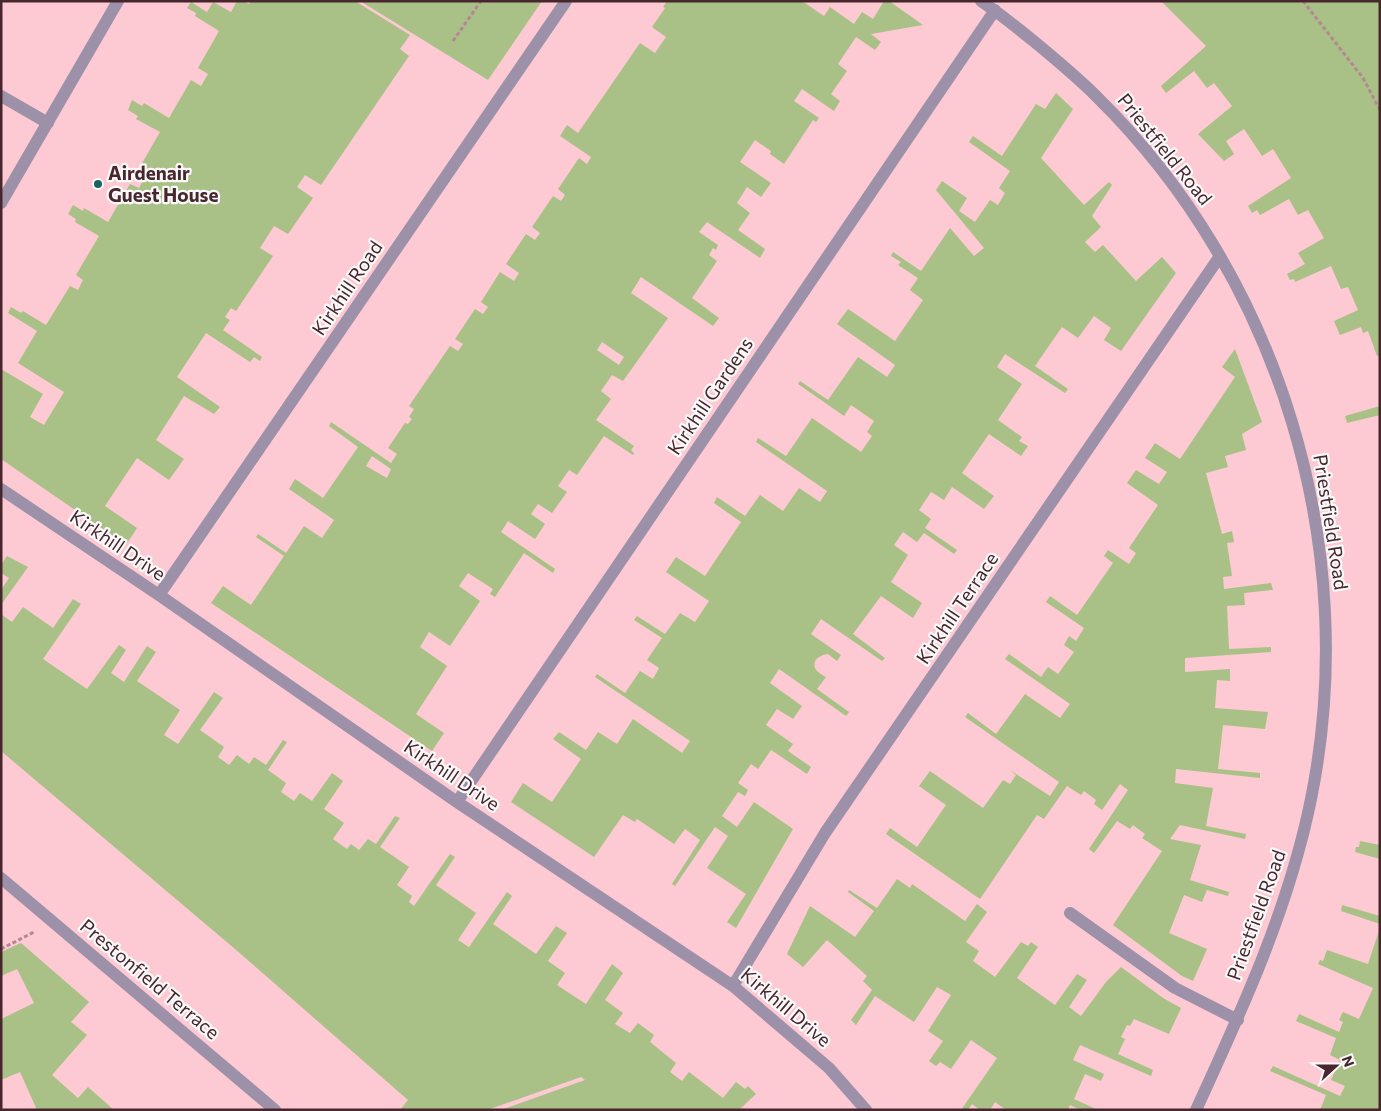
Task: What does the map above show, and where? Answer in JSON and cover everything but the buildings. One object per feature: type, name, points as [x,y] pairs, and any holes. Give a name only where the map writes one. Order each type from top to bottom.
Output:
[{"type":"street","points":[[1,203],[118,1]]},
{"type":"street","name":"Kirkhill Road","points":[[159,595],[566,1]]},
{"type":"street","name":"Priestfield Road","points":[[981,1],[995,10],[1068,69],[1098,97],[1127,128],[1178,191],[1220,256],[1255,322],[1289,411],[1314,511],[1321,557],[1326,656],[1320,747],[1311,799],[1297,861],[1272,932],[1238,1020],[1196,1110]]},
{"type":"street","name":"Kirkhill Gardens","points":[[457,802],[995,10]]},
{"type":"street","points":[[1,96],[48,123]]},
{"type":"street","name":"Kirkhill Terrace","points":[[733,986],[825,833],[1220,256]]},
{"type":"street","name":"Kirkhill Drive","points":[[1,489],[159,595],[457,802],[733,986],[830,1068],[866,1110]]},
{"type":"street","name":"Prestonfield Terrace","points":[[1,878],[275,1110]]},
{"type":"street","points":[[1070,913],[1175,988],[1238,1020]]},
{"type":"path","points":[[453,41],[481,1]]},
{"type":"path","points":[[1303,1],[1363,78],[1380,110]]},
{"type":"path","points":[[1,949],[54,922]]},
{"type":"green space","points":[[237,1],[244,1],[249,4],[251,1],[355,1],[410,35],[400,49],[409,56],[321,185],[305,175],[297,187],[313,198],[288,234],[274,226],[260,248],[273,256],[236,311],[231,308],[225,317],[230,320],[223,330],[262,357],[260,361],[254,357],[250,362],[206,333],[177,377],[220,407],[214,414],[184,396],[156,440],[184,459],[169,480],[137,458],[105,506],[137,528],[126,545],[1,459],[1,369],[43,394],[30,417],[44,425],[64,392],[18,363],[37,331],[8,313],[11,307],[21,313],[23,311],[46,325],[70,286],[78,290],[83,280],[76,275],[99,236],[75,222],[76,219],[68,214],[73,205],[83,211],[84,208],[108,222],[130,184],[139,188],[145,177],[137,172],[160,132],[136,119],[138,116],[128,110],[132,100],[142,106],[144,103],[169,118],[191,80],[201,86],[208,74],[198,68],[219,31],[195,16],[196,13],[187,8],[191,2],[207,12],[213,2],[231,12]]},
{"type":"green space","points":[[360,1],[542,1],[488,80]]},
{"type":"green space","points":[[667,1],[802,1],[824,16],[830,7],[854,24],[862,12],[873,19],[884,1],[889,1],[923,25],[871,34],[881,42],[875,50],[856,37],[838,64],[847,71],[831,94],[840,101],[834,111],[802,89],[794,101],[819,118],[816,122],[813,120],[784,164],[770,154],[771,151],[755,140],[740,162],[771,183],[761,197],[747,187],[737,203],[750,213],[738,230],[765,249],[760,258],[707,222],[699,232],[718,245],[716,250],[713,248],[709,255],[717,261],[692,298],[719,318],[713,326],[641,277],[631,293],[668,318],[623,381],[612,375],[601,391],[611,399],[596,420],[634,446],[631,450],[634,453],[633,455],[604,436],[577,475],[569,470],[558,486],[567,492],[552,513],[538,504],[531,514],[545,524],[535,539],[508,521],[501,532],[555,569],[553,573],[524,553],[495,597],[490,594],[493,589],[468,573],[459,586],[480,601],[450,646],[429,632],[420,647],[447,666],[416,714],[444,733],[432,751],[211,603],[223,586],[251,605],[284,556],[256,537],[258,534],[286,553],[304,526],[322,538],[334,520],[289,489],[295,479],[323,498],[358,447],[329,426],[331,422],[391,463],[397,454],[388,448],[405,423],[408,424],[412,419],[409,417],[414,409],[409,406],[450,346],[458,351],[463,344],[455,339],[475,309],[483,314],[488,307],[481,302],[500,272],[514,281],[519,273],[506,264],[526,234],[535,240],[540,233],[532,227],[553,196],[561,201],[565,195],[558,189],[579,158],[587,164],[591,157],[560,136],[567,125],[578,133],[640,43],[655,53],[666,37],[652,27],[665,8],[663,7]],"holes":[[[602,342],[624,357],[619,365],[597,350]],[[372,456],[391,469],[387,478],[366,466]]]},
{"type":"green space","points":[[1161,1],[1380,1],[1380,355],[1377,356],[1368,331],[1363,333],[1361,327],[1340,335],[1334,321],[1358,310],[1348,287],[1341,289],[1331,266],[1295,282],[1294,279],[1290,280],[1287,274],[1305,264],[1298,253],[1324,238],[1308,210],[1298,215],[1289,199],[1260,215],[1257,210],[1252,213],[1248,206],[1291,178],[1273,149],[1262,156],[1244,129],[1226,141],[1234,154],[1224,161],[1198,134],[1232,106],[1214,83],[1207,88],[1194,71],[1166,93],[1161,86],[1206,46]]},
{"type":"green space","points":[[1056,93],[1073,109],[1041,158],[1084,205],[1109,182],[1112,185],[1092,216],[1101,227],[1085,242],[1095,252],[1103,245],[1136,281],[1162,257],[1176,273],[1121,351],[1104,340],[1111,328],[1094,316],[1078,338],[1062,327],[1035,366],[1068,389],[1065,393],[1005,354],[997,367],[1022,384],[998,420],[1022,437],[1019,441],[1028,446],[1021,456],[989,434],[962,473],[994,496],[984,509],[952,487],[944,500],[931,492],[919,510],[931,519],[925,528],[957,550],[954,554],[924,533],[917,542],[903,532],[894,545],[908,555],[891,582],[922,603],[913,618],[881,596],[853,634],[885,658],[882,661],[821,619],[811,634],[841,655],[837,661],[828,654],[823,655],[816,660],[814,665],[817,671],[826,677],[817,689],[849,712],[846,716],[779,669],[770,683],[802,706],[793,719],[777,709],[766,725],[793,744],[788,751],[811,767],[807,774],[771,750],[758,769],[751,764],[738,783],[748,790],[745,796],[738,792],[722,816],[737,827],[754,802],[793,829],[736,928],[727,922],[746,894],[707,868],[728,836],[715,827],[675,886],[672,884],[700,840],[685,829],[674,844],[637,819],[635,822],[623,815],[594,857],[511,802],[523,783],[552,802],[581,759],[553,739],[559,732],[586,750],[598,732],[617,744],[633,719],[682,753],[690,741],[595,677],[597,674],[625,693],[640,671],[653,679],[659,668],[647,660],[662,638],[634,620],[637,616],[665,634],[680,613],[695,622],[709,601],[666,572],[676,557],[705,576],[741,522],[714,503],[717,497],[745,516],[760,495],[783,511],[799,488],[820,502],[827,491],[756,442],[758,438],[786,456],[812,418],[861,452],[872,436],[867,432],[874,421],[851,405],[844,416],[798,384],[800,381],[828,400],[858,357],[887,377],[895,365],[837,324],[848,309],[895,341],[923,300],[910,290],[918,278],[898,265],[901,262],[891,256],[893,252],[921,271],[950,228],[974,256],[984,248],[936,190],[942,181],[967,198],[959,211],[975,222],[990,200],[998,205],[1005,193],[999,188],[1010,171],[969,142],[973,136],[1002,156],[1036,104],[1045,109]]},
{"type":"green space","points":[[1235,349],[1262,422],[1242,434],[1246,450],[1225,456],[1228,467],[1206,473],[1222,534],[1232,531],[1234,542],[1227,543],[1232,576],[1223,577],[1224,589],[1271,583],[1273,590],[1244,593],[1245,605],[1227,606],[1229,649],[1271,647],[1271,652],[1185,658],[1185,672],[1230,669],[1230,681],[1217,680],[1215,708],[1268,712],[1265,729],[1223,725],[1218,769],[1260,773],[1260,778],[1176,769],[1175,783],[1213,788],[1206,826],[1246,834],[1245,839],[1180,825],[1170,839],[1201,845],[1190,880],[1229,892],[1228,896],[1207,890],[1202,902],[1184,895],[1169,933],[1207,949],[1193,981],[1182,976],[1113,925],[1162,851],[1142,838],[1145,834],[1133,825],[1130,829],[1117,821],[1094,853],[1089,849],[1128,790],[1120,784],[1102,810],[1094,804],[1096,800],[1084,791],[1081,795],[1067,786],[1044,819],[1037,815],[980,899],[886,834],[890,828],[917,847],[946,805],[919,786],[930,771],[983,808],[1003,780],[1010,784],[1016,775],[1010,770],[1050,796],[1059,782],[965,717],[968,713],[996,734],[1025,694],[1060,718],[1070,704],[1005,659],[1009,654],[1041,677],[1048,667],[1058,674],[1074,652],[1064,645],[1069,636],[1076,641],[1084,628],[1046,602],[1050,596],[1077,615],[1113,563],[1104,556],[1108,550],[1129,564],[1136,553],[1129,548],[1158,505],[1127,483],[1136,470],[1159,484],[1167,472],[1145,458],[1155,443],[1180,459],[1235,377],[1222,367]]},
{"type":"green space","points":[[1380,406],[1380,415],[1347,423],[1345,416]]},
{"type":"green space","points":[[7,556],[28,567],[1,605],[1,590],[9,578],[1,573],[1,565]]},
{"type":"green space","points":[[73,599],[81,604],[43,659],[87,689],[119,645],[126,650],[111,673],[124,682],[147,646],[156,652],[137,681],[180,710],[164,735],[178,744],[214,692],[223,698],[200,730],[224,747],[218,757],[229,765],[237,755],[249,764],[254,757],[266,765],[283,740],[287,742],[268,770],[286,783],[281,792],[294,801],[300,793],[312,801],[332,773],[343,781],[324,809],[344,823],[333,839],[347,849],[351,844],[359,850],[368,839],[376,844],[395,816],[400,818],[380,847],[409,867],[397,885],[412,896],[409,902],[414,906],[450,854],[455,857],[436,885],[476,913],[458,940],[469,947],[507,892],[512,896],[493,924],[536,954],[556,926],[567,933],[548,961],[565,973],[557,985],[586,1004],[612,964],[623,973],[605,1000],[623,1013],[615,1024],[630,1033],[638,1023],[654,1035],[650,1042],[676,1063],[670,1072],[682,1081],[689,1072],[723,1098],[736,1082],[745,1089],[748,1086],[756,1094],[739,1110],[501,1110],[585,1080],[581,1077],[487,1110],[400,1110],[408,1100],[235,949],[1,751],[1,614],[12,622],[23,607],[53,628]]},
{"type":"green space","points":[[1360,841],[1380,845],[1380,859],[1355,852],[1356,847],[1359,847]]},
{"type":"green space","points":[[897,879],[910,888],[912,884],[965,921],[977,904],[987,912],[966,942],[979,951],[973,961],[995,977],[1021,942],[1028,946],[1031,942],[1038,947],[1017,978],[1055,1005],[1077,974],[1087,980],[1069,1007],[1081,1016],[1106,982],[1121,967],[1163,998],[1181,1008],[1169,1034],[1134,1019],[1130,1026],[1127,1025],[1121,1037],[1125,1039],[1118,1054],[1153,1070],[1151,1076],[1080,1045],[1073,1060],[1104,1074],[1101,1081],[1085,1074],[1074,1099],[1098,1110],[1081,1110],[1070,1105],[1068,1110],[1006,1110],[995,1102],[990,1110],[980,1110],[972,1104],[968,1110],[961,1110],[997,1058],[971,1040],[951,1069],[940,1062],[936,1066],[929,1061],[943,1041],[928,1031],[951,995],[937,987],[914,1022],[875,996],[856,1025],[851,1020],[872,990],[863,981],[867,976],[827,940],[803,967],[787,954],[810,906],[855,937],[874,911],[848,892],[849,890],[877,908]]},
{"type":"green space","points":[[1342,905],[1380,916],[1380,924],[1341,911]]},
{"type":"green space","points":[[1380,928],[1380,1110],[1320,1110],[1326,1095],[1270,1071],[1273,1066],[1340,1096],[1345,1086],[1331,1080],[1340,1060],[1330,1055],[1336,1038],[1296,1021],[1299,1014],[1339,1032],[1343,1022],[1339,1020],[1343,1012],[1359,1019],[1373,988],[1318,964],[1320,960],[1323,961],[1327,950],[1368,964]]},
{"type":"green space","points":[[21,943],[89,1002],[71,1022],[87,1035],[52,1075],[78,1098],[88,1087],[114,1110],[37,1110],[20,1072],[1,1080],[1,1019],[34,1003],[17,969],[1,976],[1,952]]},
{"type":"place","name":"Airdenair Guest House","points":[[98,184]]}]
